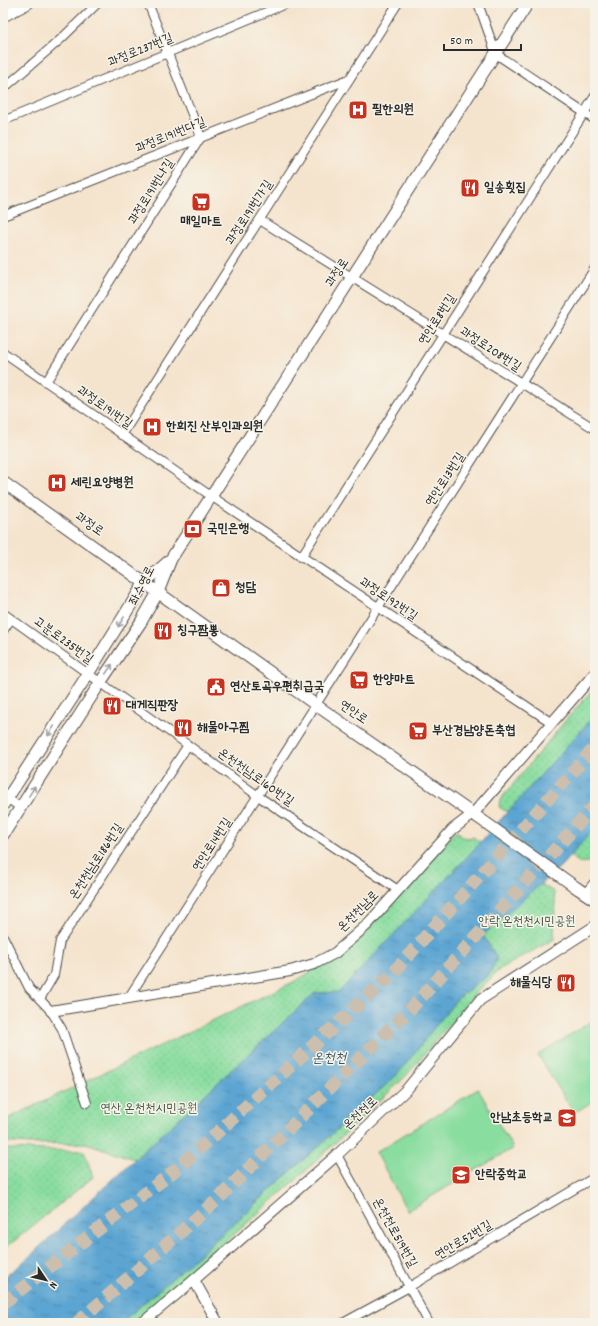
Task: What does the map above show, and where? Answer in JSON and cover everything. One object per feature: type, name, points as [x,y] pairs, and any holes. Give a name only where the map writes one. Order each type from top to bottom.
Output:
[{"type":"main road","points":[[3,16],[28,3]]},
{"type":"main road","name":"과정로","points":[[171,559],[528,3]]},
{"type":"main road","name":"과정로","points":[[3,482],[158,592]]},
{"type":"main road","name":"좌수영로","points":[[4,799],[88,674],[145,582],[171,559]]},
{"type":"main road","name":"좌수영로","points":[[3,835],[100,683],[141,622],[158,592],[171,559]]},
{"type":"main road","name":"연안로","points":[[158,592],[316,705],[474,814],[586,894]]},
{"type":"street","points":[[3,89],[61,39],[98,3]]},
{"type":"street","points":[[148,3],[201,137]]},
{"type":"street","name":"과정로237번길","points":[[3,121],[288,3]]},
{"type":"street","name":"과정로191번가길","points":[[122,435],[398,3]]},
{"type":"street","points":[[478,3],[496,54],[595,120]]},
{"type":"street","name":"과정로191번다길","points":[[3,216],[349,79]]},
{"type":"street","name":"연안로8번길","points":[[301,557],[595,96]]},
{"type":"street","name":"과정로191번나길","points":[[46,382],[201,137]]},
{"type":"street","name":"과정로208번길","points":[[260,220],[595,429]]},
{"type":"street","name":"연안로13번길","points":[[316,705],[595,268]]},
{"type":"street","name":"과정로191번길","points":[[3,352],[211,496]]},
{"type":"street","name":"과정로192번길","points":[[211,496],[552,723]]},
{"type":"street","name":"고분로235번길","points":[[3,613],[100,683]]},
{"type":"street","points":[[3,631],[11,619]]},
{"type":"street","name":"온천천남로","points":[[51,1011],[290,971],[314,964],[335,953],[367,925],[453,829],[474,814],[595,673]]},
{"type":"street","name":"온천천남로160번길","points":[[100,683],[258,796],[398,890]]},
{"type":"street","name":"연안로14번길","points":[[129,998],[316,705]]},
{"type":"street","name":"온천천남로186번길","points":[[40,999],[54,975],[60,941],[188,745]]},
{"type":"street","points":[[4,799],[21,808]]},
{"type":"street","points":[[586,894],[595,883]]},
{"type":"street","name":"온천천로","points":[[142,1323],[194,1280],[337,1155],[407,1089],[480,1000],[595,926]]},
{"type":"street","points":[[3,936],[29,988],[51,1011],[62,1029],[88,1103]]},
{"type":"street","name":"온천천로519번길","points":[[337,1155],[429,1323]]},
{"type":"street","name":"연안로52번길","points":[[343,1323],[410,1287],[595,1177]]},
{"type":"street","points":[[194,1280],[218,1323]]},
{"type":"green space","points":[[595,688],[595,723],[513,816],[499,807],[500,800],[571,714]]},
{"type":"green space","points":[[595,820],[595,861],[580,863],[566,853]]},
{"type":"green space","name":"연산 온천천시민공원","points":[[456,831],[466,838],[473,837],[487,846],[161,1168],[86,1143],[29,1144],[3,1142],[3,1121],[295,981],[340,957],[401,893]]},
{"type":"green space","name":"안락 온천천시민공원","points":[[534,880],[554,892],[554,939],[500,969],[477,992],[405,1077],[297,1179],[174,1286],[136,1323],[100,1323],[475,933]]},
{"type":"green space","points":[[595,1019],[595,1100],[574,1113],[538,1055]]},
{"type":"green space","points":[[478,1089],[513,1148],[407,1211],[376,1152]]},
{"type":"green space","points":[[3,1149],[84,1151],[93,1177],[3,1250]]},
{"type":"water","name":"온천천","points":[[595,715],[595,828],[561,866],[483,935],[497,958],[489,975],[457,999],[398,1074],[200,1254],[121,1323],[3,1323],[3,1278],[19,1266],[315,993],[339,992],[466,858]]},
{"type":"tunnel","points":[[3,1303],[178,1168],[391,975],[595,747]]},
{"type":"tunnel","points":[[77,1323],[216,1201],[416,1003],[595,805]]},
{"type":"place","name":"필한의원","points":[[358,110]]},
{"type":"place","name":"일송횟집","points":[[470,188]]},
{"type":"place","name":"매일마트","points":[[201,202]]},
{"type":"place","name":"한희진 산부인과의원","points":[[152,427]]},
{"type":"place","name":"세린요양병원","points":[[57,483]]},
{"type":"place","name":"국민은행","points":[[193,529]]},
{"type":"place","name":"청담","points":[[221,588]]},
{"type":"place","name":"칭구짬뽕","points":[[163,631]]},
{"type":"place","name":"한양마트","points":[[359,680]]},
{"type":"place","name":"연산토곡우편취급국","points":[[216,687]]},
{"type":"place","name":"대게직판장","points":[[112,706]]},
{"type":"place","name":"해물아구찜","points":[[183,728]]},
{"type":"place","name":"부산경남양돈축협","points":[[418,731]]},
{"type":"place","name":"해물식당","points":[[566,983]]},
{"type":"place","name":"안남초등학교","points":[[567,1118]]},
{"type":"place","name":"안락중학교","points":[[461,1175]]}]
